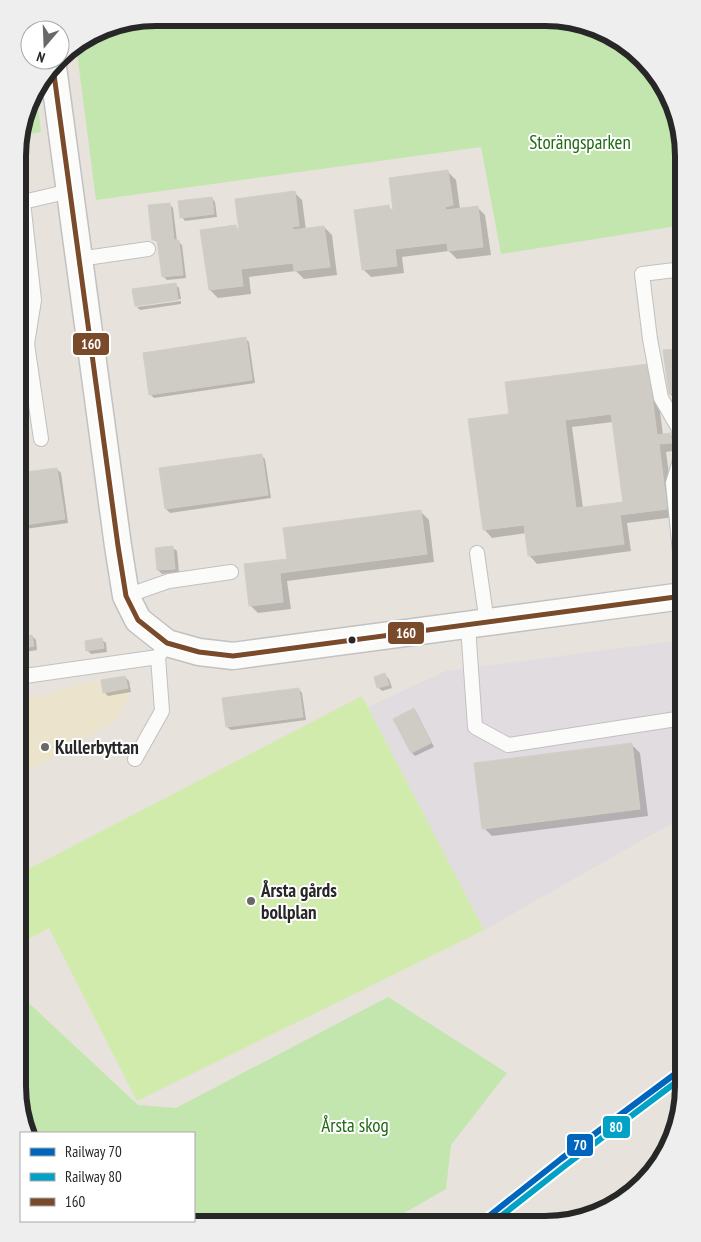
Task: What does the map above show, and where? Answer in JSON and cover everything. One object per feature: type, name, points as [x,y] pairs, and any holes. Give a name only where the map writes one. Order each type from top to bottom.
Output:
[{"type":"street","points":[[54,75],[126,596],[138,620],[162,650],[232,656],[675,597]]},
{"type":"lane","points":[[26,201],[70,191]]},
{"type":"lane","points":[[26,229],[34,300],[27,344],[41,438]]},
{"type":"lane","points":[[79,260],[148,249]]},
{"type":"lane","points":[[675,270],[642,274],[650,340],[661,398],[664,407],[675,422]]},
{"type":"lane","points":[[675,478],[673,483],[675,499]]},
{"type":"lane","points":[[477,554],[475,727],[508,745],[674,719]]},
{"type":"lane","points":[[126,596],[169,581],[231,572]]},
{"type":"lane","points":[[26,676],[162,650],[162,712],[134,759]]},
{"type":"shaded area","points":[[674,641],[674,822],[484,930],[368,707],[446,671]]},
{"type":"shaded area","name":"Kullerbyttan","points":[[125,676],[128,697],[117,720],[26,772],[26,698],[42,696],[72,686]]},
{"type":"green space","name":"Storängsparken","points":[[139,27],[562,27],[587,33],[602,40],[631,58],[643,70],[653,84],[668,114],[674,139],[675,226],[501,254],[481,147],[96,200],[77,53],[106,36]]},
{"type":"green space","points":[[38,103],[41,132],[28,134]]},
{"type":"green space","name":"Årsta gårds bollplan","points":[[362,696],[484,930],[137,1101],[49,928],[26,941],[26,870]]},
{"type":"green space","name":"Årsta skog","points":[[388,997],[507,1073],[451,1145],[446,1189],[399,1216],[195,1216],[195,1132],[35,1132],[27,1103],[26,1000],[138,1105],[176,1108]]},
{"type":"building","points":[[448,170],[453,205],[445,207],[446,210],[478,206],[483,247],[448,251],[447,243],[395,249],[397,266],[362,270],[354,210],[389,205],[390,210],[393,210],[389,178]]},
{"type":"building","points":[[295,191],[299,226],[292,227],[293,230],[324,226],[330,267],[294,271],[293,263],[241,269],[243,286],[209,290],[200,230],[236,225],[237,230],[239,230],[235,199]]},
{"type":"building","points":[[212,197],[214,214],[180,218],[178,201]]},
{"type":"building","points":[[170,203],[174,240],[179,240],[183,275],[162,277],[157,240],[152,240],[148,205]]},
{"type":"building","points":[[176,283],[178,300],[135,306],[132,289]]},
{"type":"building","points":[[246,337],[252,380],[149,395],[143,353]]},
{"type":"building","points":[[675,349],[675,393],[669,394],[663,350]]},
{"type":"building","points":[[648,364],[657,435],[670,433],[672,443],[659,444],[667,509],[620,515],[624,544],[528,556],[524,525],[483,530],[468,419],[509,414],[505,382]],"holes":[[[611,414],[623,502],[576,508],[565,420]]]},
{"type":"building","points":[[262,454],[268,495],[165,509],[159,468]]},
{"type":"building","points":[[57,468],[65,519],[26,525],[26,472]]},
{"type":"building","points":[[421,510],[427,554],[280,573],[283,602],[249,606],[244,564],[287,559],[283,528]]},
{"type":"building","points":[[173,546],[175,569],[157,570],[155,548]]},
{"type":"building","points":[[32,635],[34,646],[26,648],[26,636]]},
{"type":"building","points":[[102,638],[104,648],[86,651],[85,641]]},
{"type":"building","points":[[385,673],[389,685],[377,688],[374,677]]},
{"type":"building","points":[[125,676],[128,688],[103,693],[101,680]]},
{"type":"building","points":[[299,688],[303,717],[226,727],[222,698]]},
{"type":"building","points":[[414,708],[431,743],[411,753],[393,719]]},
{"type":"building","points":[[632,743],[640,809],[482,829],[474,763]]},
{"type":"rail line","name":"70","points":[[489,1216],[561,1159],[674,1075]]},
{"type":"rail line","name":"80","points":[[501,1216],[674,1084]]},
{"type":"transit line","name":"160","points":[[54,75],[118,546],[126,596],[138,620],[167,643],[199,652],[233,656],[675,597]]},
{"type":"place","name":"Kullerbyttan","points":[[45,747]]},
{"type":"place","name":"Årsta gårds bollplan","points":[[251,901]]}]
